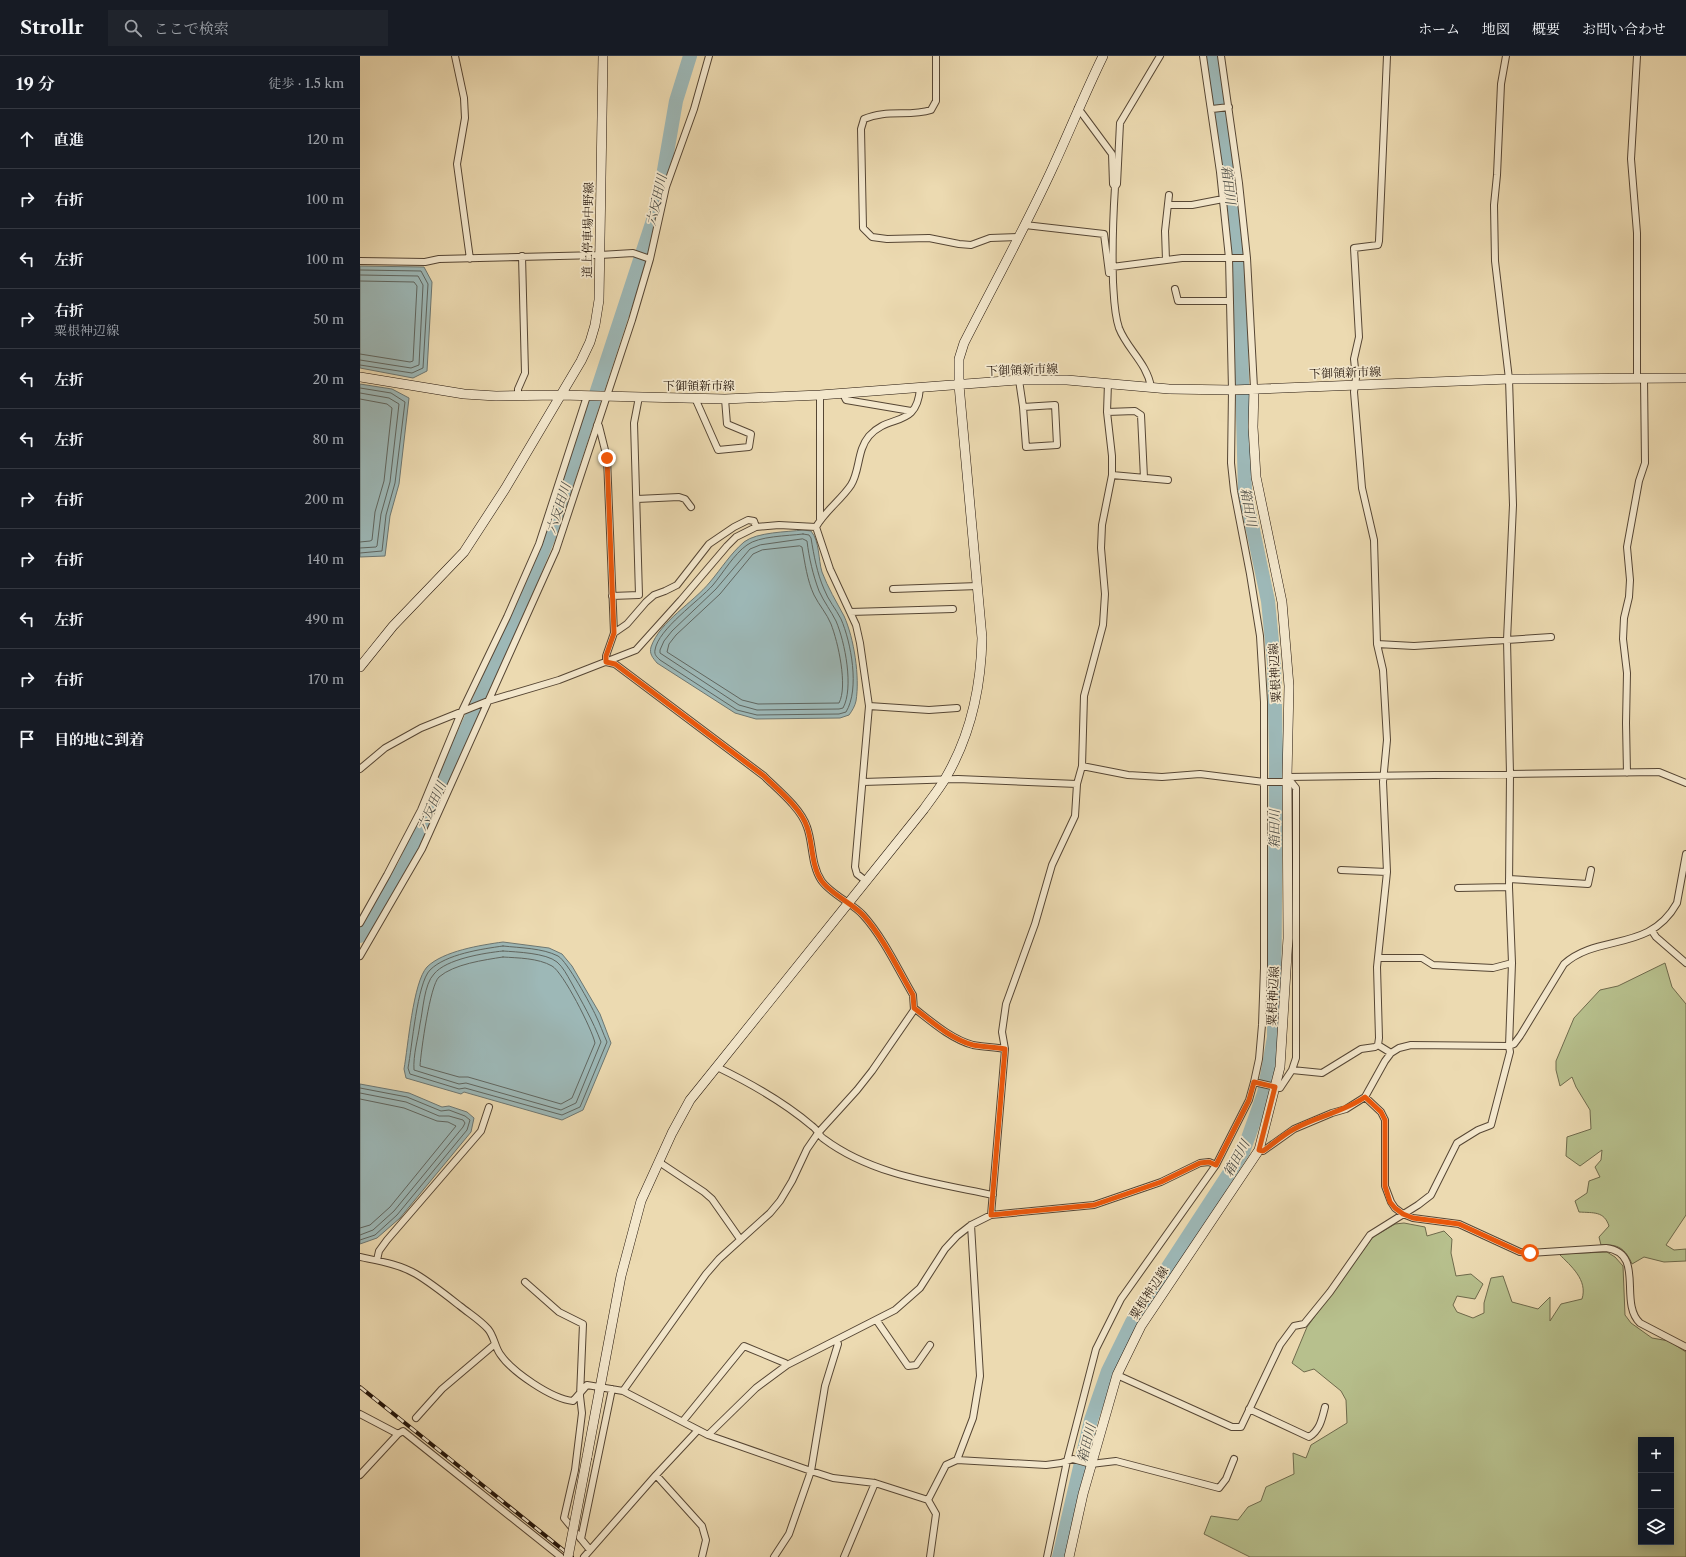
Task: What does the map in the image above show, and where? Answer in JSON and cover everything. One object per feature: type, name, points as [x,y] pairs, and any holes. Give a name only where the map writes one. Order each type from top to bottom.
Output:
[{"type":"main road","name":"道上停車場中野線","points":[[360,665],[393,626],[464,552],[505,489],[590,342],[595,325],[599,300],[604,56]]},
{"type":"main road","points":[[568,1557],[623,1269],[641,1202],[672,1133],[690,1100],[866,881],[945,779],[972,721],[982,666],[982,638],[959,385],[959,359],[964,343],[1025,225],[1103,56]]},
{"type":"main road","name":"下御領新市線","points":[[360,377],[464,394],[725,399],[843,394],[1019,380],[1108,383],[1169,389],[1233,390],[1251,388],[1509,379],[1686,378]]},
{"type":"main road","name":"粟根神辺線","points":[[1069,1557],[1090,1463],[1117,1375],[1141,1326],[1259,1150],[1280,1067],[1284,1026],[1288,938],[1287,779],[1289,686],[1282,602],[1256,477],[1251,388]]},
{"type":"street","points":[[456,56],[464,98],[465,118],[457,164],[470,259]]},
{"type":"street","points":[[360,956],[422,848],[486,702],[556,550],[597,425],[604,397],[650,259],[666,187],[694,109],[709,56]]},
{"type":"street","points":[[936,56],[936,101],[931,110],[925,112],[891,112],[864,119],[861,129],[861,219],[863,228],[872,237],[887,239],[929,238],[959,244],[971,244],[990,238],[1018,237]]},
{"type":"street","points":[[1151,387],[1146,370],[1119,329],[1114,302],[1113,270],[1115,187],[1117,184],[1120,123],[1160,56]]},
{"type":"street","points":[[1047,1557],[1096,1349],[1121,1299],[1216,1165],[1249,1100],[1259,1059],[1263,1004],[1264,702],[1260,636],[1234,491],[1231,462],[1233,390],[1229,258],[1212,109],[1203,56]]},
{"type":"street","points":[[1222,56],[1247,258],[1251,388]]},
{"type":"street","points":[[1378,1045],[1377,966],[1387,872],[1382,782],[1384,776],[1387,740],[1383,670],[1377,644],[1374,540],[1362,488],[1355,384],[1356,378],[1354,359],[1359,337],[1354,248],[1378,245],[1379,241],[1387,56]]},
{"type":"street","points":[[1117,1375],[1232,1427],[1241,1427],[1280,1345],[1294,1326],[1304,1324],[1330,1292],[1370,1235],[1418,1205],[1431,1195],[1457,1143],[1478,1130],[1491,1125],[1505,1076],[1510,1052],[1512,963],[1509,887],[1510,774],[1507,640],[1512,505],[1509,379],[1495,261],[1494,205],[1497,175],[1501,84],[1506,56]]},
{"type":"street","points":[[1627,773],[1627,673],[1624,618],[1629,597],[1630,580],[1627,546],[1639,481],[1645,463],[1640,378],[1636,233],[1631,160],[1637,56]]},
{"type":"street","points":[[1212,109],[1229,107]]},
{"type":"street","points":[[1078,108],[1112,154],[1113,184],[1115,187]]},
{"type":"street","points":[[1166,260],[1165,231],[1169,195]]},
{"type":"street","points":[[1168,205],[1192,205],[1223,199]]},
{"type":"street","points":[[1025,225],[1104,234],[1109,273],[1113,270],[1182,258],[1247,258]]},
{"type":"street","points":[[360,261],[425,262],[439,259],[633,253],[650,259]]},
{"type":"street","points":[[518,396],[518,389],[525,373],[522,256]]},
{"type":"street","points":[[1175,289],[1178,302],[1230,301]]},
{"type":"street","points":[[1019,380],[1026,447],[1057,444],[1055,405],[1023,407]]},
{"type":"street","points":[[991,1215],[1005,1049],[1002,1032],[1006,1004],[1034,924],[1052,864],[1075,816],[1077,784],[1082,766],[1084,696],[1103,625],[1106,594],[1101,548],[1102,525],[1112,475],[1112,456],[1107,412],[1108,383]]},
{"type":"street","points":[[866,881],[857,874],[854,866],[869,706],[856,625],[830,569],[816,527],[820,519],[851,484],[860,456],[869,436],[879,428],[908,416],[919,401],[920,388]]},
{"type":"street","points":[[843,394],[846,400],[911,411]]},
{"type":"street","points":[[820,395],[820,519]]},
{"type":"street","points":[[360,923],[420,810],[539,544],[588,396]]},
{"type":"street","points":[[612,596],[639,595],[634,423],[639,398]]},
{"type":"street","points":[[695,398],[718,450],[749,447],[751,434],[727,424],[725,399]]},
{"type":"street","points":[[1107,412],[1135,411],[1141,415],[1144,478]]},
{"type":"street","points":[[597,425],[599,426],[607,458],[614,633],[606,656],[606,662]]},
{"type":"street","points":[[1112,475],[1168,480]]},
{"type":"street","points":[[637,499],[686,499],[691,507]]},
{"type":"street","points":[[614,633],[627,624],[654,595],[677,585],[709,544],[734,527],[748,520],[754,520],[756,527]]},
{"type":"street","points":[[360,769],[385,748],[421,728],[486,702],[559,680],[636,650],[681,600],[726,546],[736,537],[756,527],[778,525],[816,527]]},
{"type":"street","points":[[893,589],[978,586]]},
{"type":"street","points":[[850,612],[953,609]]},
{"type":"street","points":[[1377,644],[1414,646],[1495,642],[1551,637]]},
{"type":"street","points":[[606,662],[615,664],[764,776],[802,816],[807,826],[817,873],[821,881],[861,913],[871,924],[913,995],[914,1008],[858,1090],[818,1133],[807,1149],[792,1181],[780,1201],[770,1213],[719,1259],[697,1286],[623,1391]]},
{"type":"street","points":[[869,706],[929,710],[957,708]]},
{"type":"street","points":[[1082,766],[1128,775],[1162,777],[1200,774],[1264,782],[1287,779],[1384,776],[1659,772],[1686,783]]},
{"type":"street","points":[[863,782],[945,779],[1077,784]]},
{"type":"street","points":[[1254,1082],[1280,1088],[1292,1070],[1296,1058],[1296,788],[1287,779]]},
{"type":"street","points":[[1259,1150],[1263,1151],[1294,1129],[1332,1113],[1346,1109],[1365,1097],[1390,1052],[1399,1048],[1412,1045],[1509,1046],[1514,1044],[1564,964],[1574,955],[1633,939],[1652,931],[1673,911],[1677,903],[1686,854]]},
{"type":"street","points":[[1341,870],[1387,872]]},
{"type":"street","points":[[1509,879],[1588,884],[1591,870]]},
{"type":"street","points":[[1458,888],[1509,887]]},
{"type":"street","points":[[1652,931],[1656,937],[1686,963]]},
{"type":"street","points":[[1379,958],[1422,958],[1433,965],[1493,968],[1512,963]]},
{"type":"street","points":[[914,1008],[947,1033],[960,1040],[974,1045],[1005,1049]]},
{"type":"street","points":[[1292,1070],[1322,1073],[1361,1049],[1375,1047],[1378,1045]]},
{"type":"street","points":[[1378,1045],[1390,1052]]},
{"type":"street","points":[[717,1066],[752,1083],[814,1126],[823,1139],[874,1167],[932,1182],[993,1195]]},
{"type":"street","points":[[1365,1097],[1381,1112],[1385,1120],[1385,1186],[1390,1202],[1403,1214],[1413,1218],[1459,1224],[1520,1252],[1530,1253],[1606,1248],[1617,1251],[1622,1254],[1628,1264],[1631,1309],[1634,1317],[1640,1323],[1686,1347]]},
{"type":"street","points":[[377,1260],[379,1251],[387,1240],[481,1131],[489,1107]]},
{"type":"street","points":[[659,1162],[704,1192],[712,1200],[740,1239]]},
{"type":"street","points":[[708,1435],[756,1388],[787,1365],[877,1321],[896,1310],[920,1288],[945,1249],[957,1236],[971,1225],[991,1215],[1094,1205],[1161,1182],[1200,1163],[1209,1162],[1216,1165]]},
{"type":"street","points":[[957,1460],[973,1418],[980,1376],[971,1225]]},
{"type":"street","points":[[360,1257],[393,1264],[415,1273],[483,1324],[490,1331],[500,1354],[512,1368],[543,1390],[568,1401],[573,1401],[580,1396],[587,1385],[623,1391],[708,1435],[833,1478],[875,1483],[928,1500],[936,1514],[930,1557]]},
{"type":"street","points":[[524,1282],[560,1312],[583,1324],[580,1396],[582,1413],[575,1470],[564,1518],[590,1550]]},
{"type":"street","points":[[877,1321],[908,1366],[916,1364],[930,1345]]},
{"type":"street","points":[[774,1557],[789,1534],[811,1471],[825,1386],[838,1344],[837,1341]]},
{"type":"street","points":[[416,1418],[442,1389],[495,1344]]},
{"type":"street","points":[[683,1421],[744,1346],[787,1365]]},
{"type":"street","points":[[581,1539],[612,1389]]},
{"type":"street","points":[[1249,1409],[1309,1437],[1315,1433],[1321,1422],[1325,1407]]},
{"type":"street","points":[[360,1414],[398,1434]]},
{"type":"street","points":[[584,1557],[698,1430]]},
{"type":"street","points":[[360,1475],[398,1434],[403,1431],[558,1556]]},
{"type":"street","points":[[928,1500],[946,1465],[957,1460],[1046,1465],[1070,1460],[1090,1463],[1116,1461],[1220,1488],[1226,1479],[1234,1459]]},
{"type":"street","points":[[656,1475],[702,1526],[706,1540],[702,1557]]},
{"type":"street","points":[[844,1557],[875,1483]]},
{"type":"green space","points":[[1665,963],[1672,987],[1686,1004],[1686,1215],[1666,1245],[1674,1250],[1686,1249],[1686,1261],[1664,1262],[1644,1257],[1632,1264],[1627,1254],[1620,1248],[1612,1245],[1601,1245],[1599,1237],[1609,1226],[1607,1221],[1601,1215],[1579,1212],[1575,1201],[1587,1193],[1589,1181],[1600,1177],[1595,1167],[1601,1160],[1602,1150],[1580,1166],[1566,1156],[1567,1137],[1591,1129],[1590,1110],[1576,1087],[1572,1077],[1560,1086],[1556,1070],[1556,1061],[1574,1018],[1600,990],[1618,986]]},
{"type":"green space","points":[[1404,1223],[1425,1227],[1427,1236],[1444,1231],[1452,1239],[1451,1253],[1456,1276],[1471,1274],[1483,1284],[1475,1299],[1457,1296],[1453,1305],[1457,1312],[1473,1318],[1484,1313],[1484,1303],[1491,1278],[1503,1276],[1512,1302],[1538,1309],[1550,1297],[1550,1321],[1561,1304],[1582,1299],[1583,1292],[1581,1280],[1559,1254],[1607,1252],[1615,1257],[1623,1266],[1625,1315],[1631,1323],[1652,1338],[1669,1341],[1686,1352],[1686,1557],[1250,1557],[1204,1534],[1211,1516],[1238,1520],[1248,1507],[1261,1501],[1266,1487],[1294,1474],[1293,1453],[1306,1458],[1311,1445],[1347,1423],[1346,1400],[1341,1391],[1314,1369],[1304,1372],[1292,1363],[1307,1327],[1373,1237],[1395,1224]]},
{"type":"water","points":[[360,266],[424,267],[432,282],[427,371],[413,378],[360,368]]},
{"type":"water","points":[[360,384],[392,389],[409,398],[399,484],[390,516],[385,556],[360,557]]},
{"type":"water","points":[[803,530],[811,531],[814,535],[822,572],[829,589],[844,616],[851,635],[857,669],[857,691],[855,705],[849,715],[840,718],[756,719],[735,713],[657,663],[651,652],[651,647],[655,638],[669,621],[703,590],[739,546],[756,536],[764,534]]},
{"type":"water","points":[[503,942],[549,948],[562,954],[572,966],[600,1014],[611,1043],[583,1110],[562,1120],[464,1092],[461,1094],[406,1078],[404,1069],[412,1015],[418,986],[427,967],[434,961],[452,953],[474,947]]},
{"type":"water","points":[[360,1084],[409,1093],[442,1107],[449,1106],[467,1112],[474,1118],[471,1132],[400,1218],[377,1238],[360,1244]]},
{"type":"waterway","name":"六反田川","points":[[360,936],[405,865],[502,650],[550,534],[658,205],[676,101],[690,56]]},
{"type":"waterway","name":"箱田川","points":[[1059,1557],[1091,1420],[1108,1371],[1132,1322],[1243,1152],[1264,1093],[1274,1037],[1276,756],[1274,662],[1268,601],[1245,492],[1239,265],[1212,56]]},
{"type":"railway","points":[[360,1387],[572,1557]]},
{"type":"route","points":[[607,458],[614,633],[606,656],[606,662],[615,664],[764,776],[802,816],[807,826],[817,873],[821,881],[861,913],[871,924],[913,995],[915,1004],[914,1008],[947,1033],[960,1040],[974,1045],[1005,1049],[991,1215],[1057,1210],[1094,1205],[1161,1182],[1200,1163],[1209,1162],[1216,1165],[1249,1100],[1254,1082],[1275,1087],[1259,1150],[1263,1151],[1294,1129],[1332,1113],[1346,1109],[1365,1097],[1381,1112],[1385,1120],[1385,1186],[1390,1202],[1395,1208],[1403,1214],[1413,1218],[1459,1224],[1520,1252],[1530,1253]]}]
